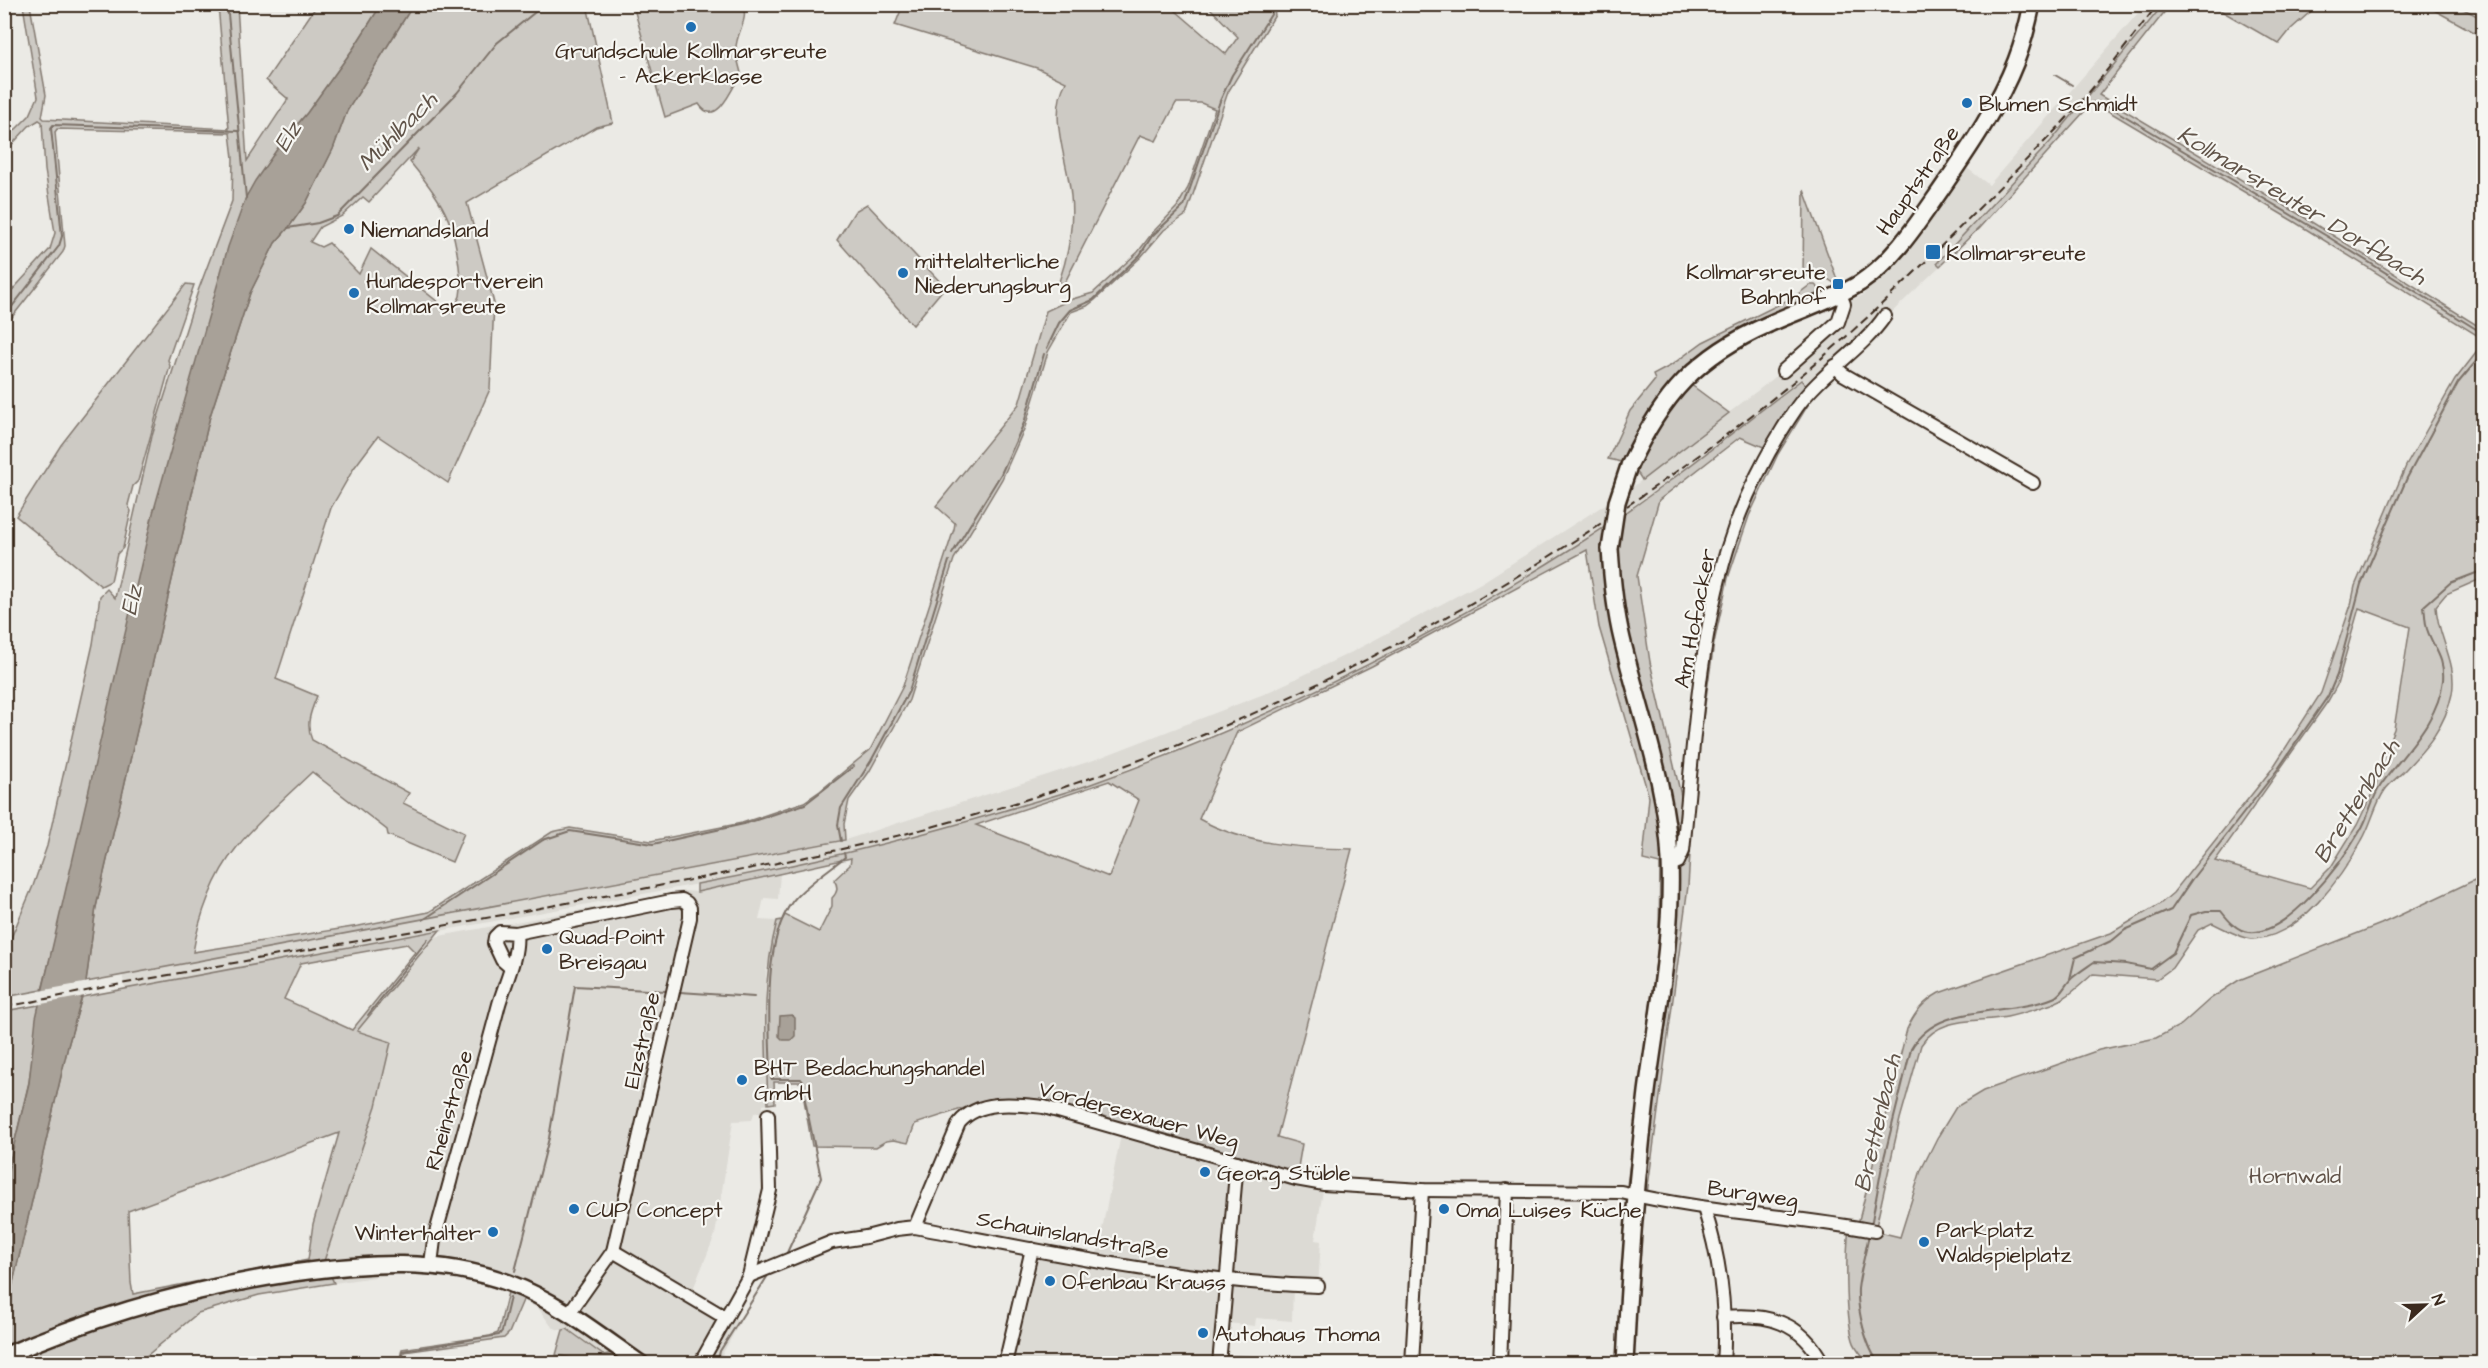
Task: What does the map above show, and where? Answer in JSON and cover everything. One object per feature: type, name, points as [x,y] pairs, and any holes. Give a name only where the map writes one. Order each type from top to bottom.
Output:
[{"type":"main road","name":"Hauptstraße","points":[[1625,1364],[1634,1195],[1668,934],[1670,865],[1662,786],[1619,624],[1610,549],[1617,502],[1629,466],[1648,426],[1685,379],[1715,353],[1745,336],[1840,294],[1865,279],[1896,250],[1953,171],[1992,108],[2016,62],[2032,4]]},
{"type":"main road","points":[[10,1353],[118,1312],[203,1289],[319,1270],[393,1264],[431,1264],[457,1268],[509,1284],[570,1312],[641,1364]]},
{"type":"street","points":[[1783,371],[1838,322],[1844,304],[1840,294]]},
{"type":"street","name":"Am Hofacker","points":[[1670,865],[1678,862],[1683,851],[1702,675],[1715,595],[1727,549],[1756,480],[1778,438],[1814,384],[1885,316]]},
{"type":"street","points":[[1835,366],[1844,374],[2033,483]]},
{"type":"street","name":"Elzstraße","points":[[516,933],[671,901],[682,900],[690,908],[690,918],[679,958],[670,1008],[613,1251],[570,1312]]},
{"type":"street","points":[[510,967],[502,960],[494,943],[495,937],[500,932],[516,933]]},
{"type":"street","name":"Rheinstraße","points":[[431,1264],[434,1240],[517,941],[516,933]]},
{"type":"street","name":"Vordersexauer Weg","points":[[915,1227],[959,1123],[967,1113],[986,1106],[1044,1107],[1296,1179],[1324,1184],[1422,1190],[1621,1192],[1634,1195]]},
{"type":"street","points":[[700,1364],[749,1276],[770,1190],[768,1115]]},
{"type":"street","points":[[1237,1162],[1219,1363],[1253,1364]]},
{"type":"street","points":[[1412,1364],[1422,1190]]},
{"type":"street","points":[[1500,1364],[1507,1190]]},
{"type":"street","name":"Burgweg","points":[[1634,1195],[1704,1208],[1871,1230]]},
{"type":"street","points":[[1704,1208],[1714,1240],[1720,1272],[1723,1364]]},
{"type":"street","points":[[749,1276],[832,1242],[866,1238],[897,1229],[915,1227]]},
{"type":"street","name":"Schauinslandstraße","points":[[915,1227],[1225,1281],[1318,1286]]},
{"type":"street","points":[[1005,1364],[1032,1249]]},
{"type":"street","points":[[613,1251],[726,1318]]},
{"type":"street","points":[[1723,1317],[1750,1314],[1778,1322],[1795,1330],[1808,1341],[1823,1364]]},
{"type":"shaded area","points":[[381,5],[413,5],[347,111],[333,149],[306,203],[275,243],[250,293],[210,416],[96,907],[86,982],[68,1046],[5,1317],[5,1182],[29,1083],[36,1018],[153,513],[228,247],[246,197],[255,181],[353,49]]},
{"type":"shaded area","points":[[2145,5],[2163,5],[2051,141],[1937,262],[1940,266],[1887,317],[1873,324],[1835,366],[1830,362],[1806,386],[1800,381],[1649,495],[1581,543],[1481,605],[1323,688],[1091,784],[955,825],[840,854],[770,871],[125,988],[122,974],[845,840],[1094,760],[1264,694],[1352,652],[1481,583],[1634,486],[1783,371],[1838,322],[1844,304],[1863,295],[1963,165],[1989,185]]},
{"type":"shaded area","points":[[780,873],[778,899],[764,898],[759,920],[777,921],[766,972],[765,1027],[768,1104],[763,1105],[763,1112],[754,1113],[752,1120],[733,1121],[715,1235],[691,1294],[740,1322],[723,1353],[721,1363],[630,1363],[603,1355],[570,1330],[559,1330],[552,1327],[538,1308],[508,1293],[448,1277],[395,1274],[334,1283],[324,1261],[376,1106],[390,1042],[357,1032],[434,937],[684,891],[697,892]]},
{"type":"shaded area","points":[[792,1015],[795,1018],[795,1036],[791,1040],[783,1040],[779,1036],[780,1016]]},
{"type":"shaded area","points":[[1121,1135],[1324,1184],[1315,1240],[1321,1241],[1318,1286],[1293,1285],[1292,1321],[1256,1318],[1255,1326],[1219,1322],[1215,1363],[1007,1364],[1034,1261],[1041,1256],[1095,1264]]},
{"type":"green space","points":[[23,5],[30,5],[46,95],[42,117],[44,119],[229,129],[218,5],[237,5],[247,161],[288,99],[266,80],[317,5],[381,5],[353,49],[307,113],[280,145],[246,197],[42,990],[5,997],[5,952],[47,846],[93,644],[100,596],[107,589],[115,598],[152,436],[198,291],[232,201],[233,158],[230,133],[57,129],[55,132],[65,246],[63,252],[5,326],[5,298],[50,249],[55,233],[45,170],[42,122],[39,120],[29,126],[5,152],[5,140],[30,115],[38,97]]},
{"type":"green space","points":[[413,5],[587,5],[613,123],[596,127],[467,203],[494,303],[490,389],[448,483],[378,436],[354,468],[331,508],[276,679],[317,696],[309,723],[312,740],[409,793],[403,803],[464,833],[452,862],[388,835],[387,830],[312,772],[254,827],[221,870],[199,924],[193,952],[359,926],[429,912],[552,832],[570,828],[651,841],[742,823],[804,802],[870,750],[903,686],[954,529],[955,523],[936,506],[1019,404],[1046,311],[1069,300],[1093,293],[1138,252],[1177,207],[1188,188],[1215,109],[1201,103],[1176,103],[1156,141],[1140,135],[1064,284],[1059,282],[1070,239],[1072,207],[1058,124],[1058,109],[1066,82],[1037,68],[895,25],[903,5],[1169,5],[1226,54],[1238,37],[1207,5],[1273,5],[1275,15],[1228,92],[1186,215],[1164,230],[1141,257],[1095,300],[1071,312],[1048,352],[1025,427],[1002,479],[954,559],[909,700],[869,772],[849,800],[844,824],[845,840],[86,982],[96,907],[210,416],[250,293],[275,243],[306,203],[333,149],[347,111]],"holes":[[[419,148],[410,162],[442,206],[453,233],[461,288],[452,313],[371,249],[359,274],[329,243],[321,247],[310,242],[320,227],[342,216],[363,197],[369,202]]]},
{"type":"green space","points":[[633,5],[742,5],[744,20],[736,48],[741,73],[729,96],[718,109],[712,112],[705,111],[699,104],[665,117]]},
{"type":"green space","points":[[2163,5],[2170,5],[2099,95],[2297,213],[2483,329],[2483,339],[2293,221],[2093,102],[1979,228],[1940,266],[1937,263],[2051,141]]},
{"type":"green space","points":[[2211,5],[2318,5],[2291,29],[2279,44]]},
{"type":"green space","points":[[2425,5],[2456,5],[2483,19],[2483,37]]},
{"type":"green space","points":[[1804,190],[1838,282],[1834,283],[1815,274],[1803,278]]},
{"type":"green space","points":[[867,204],[945,287],[913,325],[837,240],[855,211]]},
{"type":"green space","points":[[186,284],[194,285],[168,360],[170,366],[138,481],[133,486],[128,505],[131,511],[123,548],[117,554],[111,581],[101,586],[16,516],[61,445]]},
{"type":"green space","points":[[1810,285],[1815,285],[1823,292],[1809,303],[1813,314],[1748,343],[1719,361],[1690,384],[1729,413],[1642,480],[1628,465],[1608,459],[1630,411],[1655,380],[1653,375],[1670,366],[1703,342],[1794,297]]},
{"type":"green space","name":"Hornwald","points":[[2483,344],[2483,578],[2446,594],[2436,606],[2452,671],[2452,694],[2449,706],[2440,727],[2427,745],[2385,790],[2354,855],[2318,903],[2303,917],[2271,936],[2249,939],[2212,923],[2198,930],[2172,968],[2157,979],[2093,974],[2069,995],[2052,1004],[2007,1017],[1960,1022],[1929,1035],[1921,1045],[1900,1119],[1875,1231],[1900,1237],[1921,1170],[1937,1138],[1956,1107],[1983,1091],[2099,1050],[2156,1038],[2181,1025],[2210,999],[2239,980],[2381,924],[2483,876],[2483,1363],[1868,1363],[1855,1346],[1850,1329],[1847,1284],[1849,1227],[1857,1228],[1907,1029],[1913,1017],[1928,1000],[1939,993],[2111,933],[2160,904],[2173,893],[2272,769],[2321,693],[2351,605],[2355,586],[2406,466],[2455,380]],"holes":[[[2359,608],[2410,627],[2394,729],[2375,774],[2377,783],[2357,825],[2331,867],[2310,888],[2215,861],[2328,701],[2337,685]]]},
{"type":"green space","points":[[1830,361],[1838,369],[1814,395],[1778,454],[1749,516],[1728,578],[1714,643],[1695,773],[1688,886],[1647,1194],[1627,1186],[1659,939],[1660,864],[1643,860],[1649,797],[1599,627],[1587,550],[1372,666],[1237,732],[1199,819],[1235,835],[1254,840],[1312,848],[1352,849],[1277,1137],[1302,1144],[1297,1173],[1057,1107],[983,1102],[915,1124],[908,1143],[894,1140],[886,1141],[876,1147],[812,1146],[801,1082],[774,1082],[775,1103],[768,1104],[767,989],[777,921],[782,920],[785,915],[819,932],[832,906],[832,898],[837,887],[834,880],[850,865],[851,858],[697,892],[697,884],[813,860],[965,822],[1091,784],[1218,735],[1402,647],[1519,581],[1606,526],[1801,380],[1806,386]],"holes":[[[1740,437],[1766,448],[1702,638],[1682,800],[1650,662],[1637,576],[1659,500]],[[1109,781],[1139,800],[1109,877],[976,825]]]},
{"type":"green space","points":[[440,930],[357,1031],[391,1042],[376,1106],[324,1261],[334,1283],[259,1295],[198,1313],[138,1363],[5,1363],[5,1317],[68,1046],[82,997]],"holes":[[[407,944],[415,952],[352,1030],[284,999],[301,963]],[[339,1133],[313,1224],[308,1260],[133,1294],[128,1211]]]},
{"type":"green space","points":[[39,1005],[29,1082],[5,1182],[5,1011]]},
{"type":"green space","points":[[508,1292],[524,1298],[509,1333],[504,1338],[404,1352],[402,1363],[399,1363],[402,1349],[498,1333]]},
{"type":"green space","points":[[567,1329],[603,1355],[614,1353],[630,1363],[596,1363],[556,1355],[563,1330]]},
{"type":"pier","points":[[89,982],[85,996],[36,1005],[39,991]]},
{"type":"waterway","points":[[227,4],[246,198]]},
{"type":"waterway","name":"Mühlbach","points":[[288,228],[318,223],[337,216],[457,93],[497,43],[545,4]]},
{"type":"waterway","points":[[1047,348],[1059,323],[1070,310],[1093,300],[1140,255],[1152,236],[1184,206],[1220,101],[1232,75],[1272,13],[1270,4]]},
{"type":"waterway","name":"Kollmarsreuter Dorfbach","points":[[2055,75],[2072,85]]},
{"type":"waterway","name":"Kollmarsreuter Dorfbach","points":[[2103,103],[2330,238],[2484,334]]},
{"type":"waterway","points":[[4,317],[59,246],[62,236],[51,128],[53,125],[239,131]]},
{"type":"waterway","name":"Kollmarsreuter Dorfbach","points":[[2070,979],[2075,958],[2113,940],[2125,930],[2171,910],[2192,879],[2278,769],[2328,696],[2337,675],[2361,584],[2407,478],[2458,383],[2484,352]]},
{"type":"waterway","points":[[952,554],[1001,474],[1024,423],[1044,354]]},
{"type":"waterway","points":[[841,841],[838,825],[841,808],[871,761],[909,691],[949,561]]},
{"type":"waterway","name":"Brettenbach","points":[[1871,1226],[1882,1166],[1911,1049],[1923,1034],[1938,1023],[1955,1017],[2035,1004],[2053,998],[2072,978],[2094,962],[2126,964],[2151,969],[2173,953],[2191,915],[2206,911],[2221,911],[2241,930],[2249,932],[2264,930],[2297,910],[2312,895],[2352,844],[2363,826],[2378,790],[2419,736],[2440,696],[2443,680],[2442,665],[2429,636],[2424,606],[2450,583],[2484,570]]},
{"type":"waterway","points":[[423,920],[543,840],[570,831],[653,844],[744,824],[805,804],[854,766]]},
{"type":"waterway","points":[[785,1257],[821,1178],[804,1095],[804,1083],[801,1079],[771,1079],[769,1008],[772,956],[786,912],[803,890],[845,857],[844,853]]},
{"type":"waterway","points":[[368,1015],[428,939]]},
{"type":"waterway","points":[[515,1271],[549,1138],[575,986],[666,991]]},
{"type":"waterway","points":[[680,992],[754,997]]},
{"type":"waterway","name":"Brettenbach","points":[[1869,1234],[1858,1297],[1867,1339],[1880,1364]]},
{"type":"waterway","points":[[717,1364],[720,1351],[767,1277]]},
{"type":"waterway","points":[[401,1364],[402,1351],[499,1335],[510,1297]]},
{"type":"railway","points":[[4,1007],[706,877],[898,836],[1062,788],[1177,745],[1291,696],[1402,641],[1510,580],[1615,514],[1715,443],[1810,368],[1899,287],[2056,130],[2102,77],[2158,4]]},
{"type":"place","name":"Grundschule Kollmarsreute - Ackerklasse","points":[[691,27]]},
{"type":"place","name":"Blumen Schmidt","points":[[1967,103]]},
{"type":"place","name":"Niemandsland","points":[[349,229]]},
{"type":"place","name":"Kollmarsreute","points":[[1933,252]]},
{"type":"place","name":"mittelalterliche Niederungsburg","points":[[903,273]]},
{"type":"place","name":"Kollmarsreute Bahnhof","points":[[1838,284]]},
{"type":"place","name":"Hundesportverein Kollmarsreute","points":[[354,293]]},
{"type":"place","name":"Quad-Point Breisgau","points":[[547,949]]},
{"type":"place","name":"BHT Bedachungshandel GmbH","points":[[742,1080]]},
{"type":"place","name":"Georg Stüble","points":[[1205,1172]]},
{"type":"place","name":"CUP Concept","points":[[574,1209]]},
{"type":"place","name":"Oma Luises Küche","points":[[1444,1209]]},
{"type":"place","name":"Winterhalter","points":[[493,1232]]},
{"type":"place","name":"Parkplatz Waldspielplatz","points":[[1924,1242]]},
{"type":"place","name":"Ofenbau Krauss","points":[[1050,1281]]},
{"type":"place","name":"Autohaus Thoma","points":[[1203,1333]]},
{"type":"water label","name":"Elz","points":[[287,136]]},
{"type":"water label","name":"Elz","points":[[131,600]]}]
